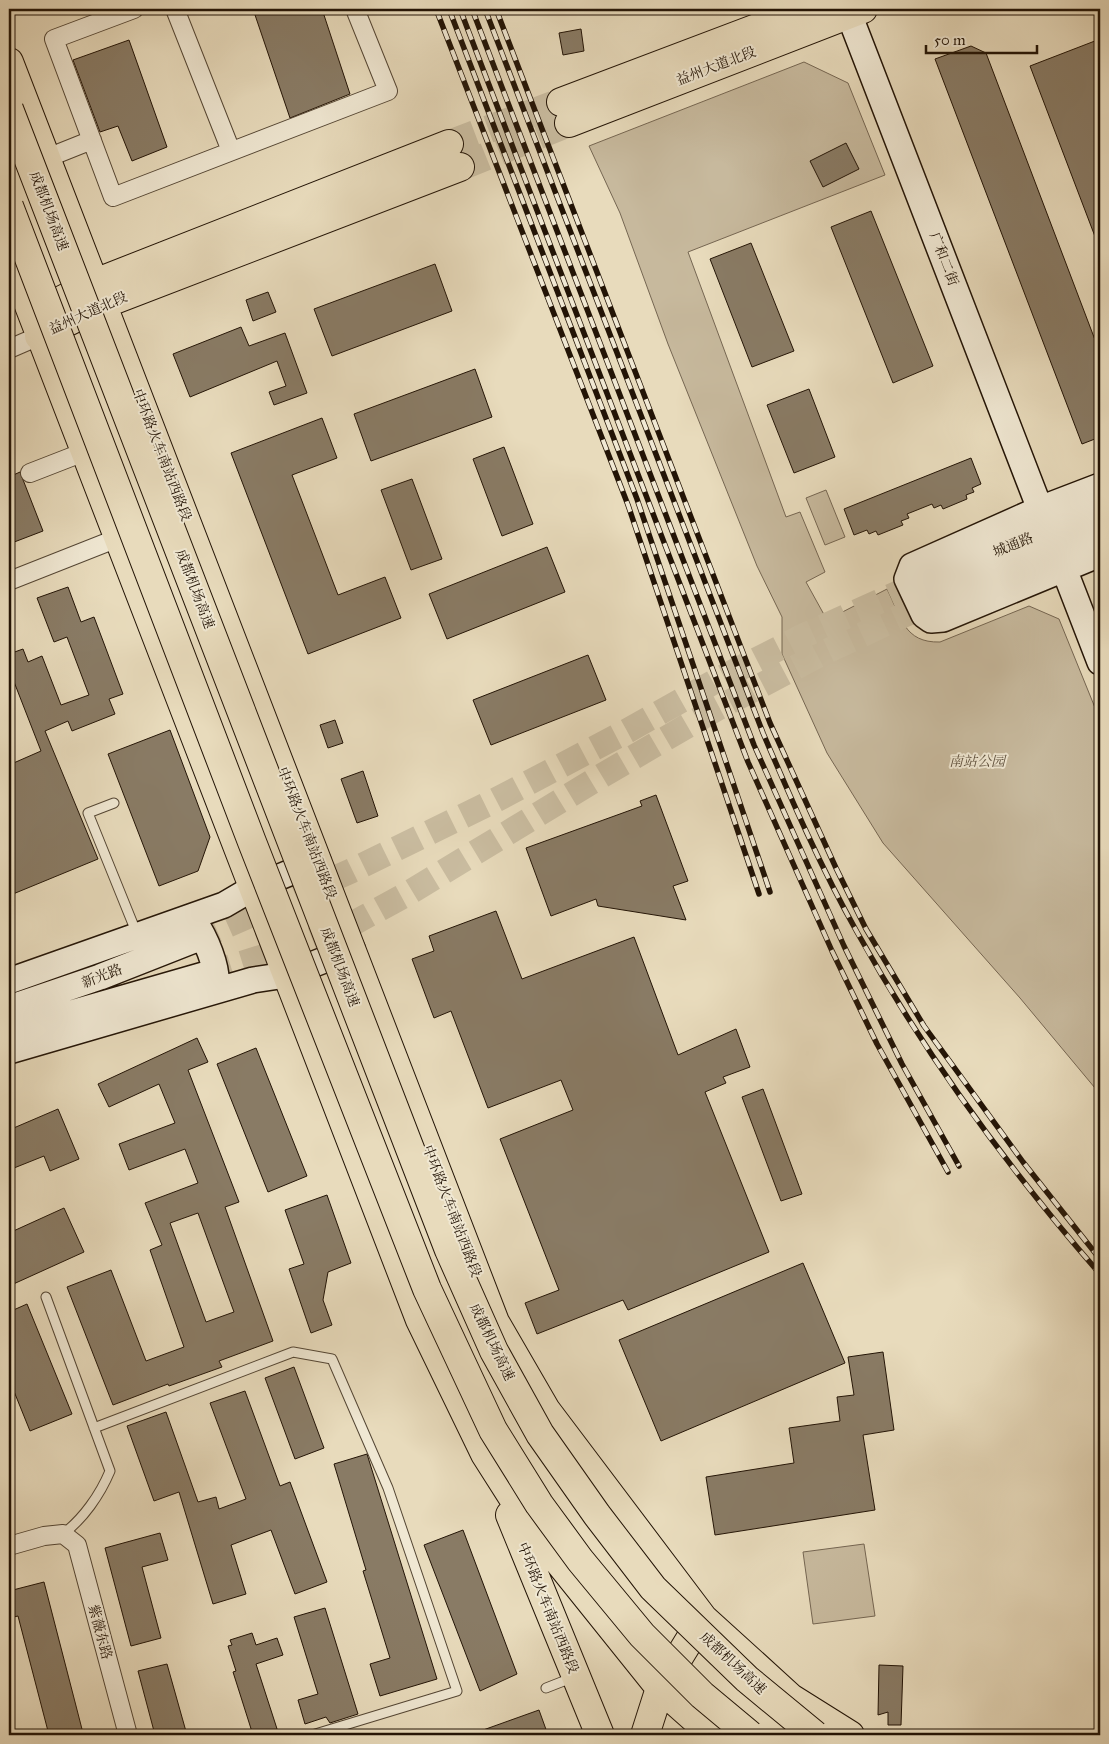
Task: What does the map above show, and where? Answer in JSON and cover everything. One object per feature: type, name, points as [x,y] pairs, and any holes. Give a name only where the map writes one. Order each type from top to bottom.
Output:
[{"type":"main road","name":"益州大道北段","points":[[807,9],[565,113],[853,10]]},
{"type":"main road","name":"广和二街","points":[[853,10],[1040,508]]},
{"type":"main road","name":"中环路火车南站西路段","points":[[9,62],[495,1322],[546,1410],[703,1618],[791,1698],[850,1735]]},
{"type":"main road","name":"成都机场高速","points":[[9,109],[449,1250],[494,1351],[540,1434],[596,1515],[653,1588],[747,1679],[815,1735]]},
{"type":"main road","name":"益州大道北段","points":[[39,336],[99,294],[455,155]]},
{"type":"main road","points":[[9,206],[248,833],[427,1290],[493,1430],[539,1504],[580,1560],[636,1627],[702,1695],[750,1735]]},
{"type":"main road","name":"中环路火车南站西路段","points":[[9,254],[39,336],[420,1320],[485,1454],[600,1735]]},
{"type":"main road","points":[[1100,486],[1040,508],[912,566],[907,579],[924,615],[931,620],[943,619],[1100,554]]},
{"type":"main road","name":"城通路","points":[[1100,510],[930,591],[1100,534]]},
{"type":"main road","points":[[1064,569],[1100,662]]},
{"type":"main road","points":[[9,980],[138,937],[192,927],[253,888],[318,861]]},
{"type":"main road","points":[[9,1051],[217,980],[200,929],[192,927]]},
{"type":"main road","name":"新光路","points":[[9,1008],[100,977],[192,927]]},
{"type":"main road","points":[[9,1031],[211,983],[286,975],[352,949]]},
{"type":"main road","name":"中环路火车南站西路段","points":[[485,1454],[534,1531],[660,1688],[713,1735]]},
{"type":"main road","points":[[645,1735],[660,1688],[703,1618]]},
{"type":"street","points":[[134,9],[54,39],[114,196],[388,91],[355,9]]},
{"type":"street","points":[[175,9],[231,151]]},
{"type":"street","points":[[47,158],[92,140]]},
{"type":"street","points":[[9,349],[39,336]]},
{"type":"street","points":[[30,473],[84,452]]},
{"type":"street","points":[[9,581],[118,538]]},
{"type":"street","points":[[9,1546],[44,1536],[63,1534]]},
{"type":"street","name":"紫薇东路","points":[[63,1534],[77,1545],[128,1735]]},
{"type":"lane","points":[[114,803],[88,813],[138,937]]},
{"type":"lane","points":[[46,1297],[110,1471],[106,1482],[77,1524],[63,1534]]},
{"type":"lane","points":[[94,1428],[293,1352],[332,1359],[388,1488],[457,1691],[312,1735]]},
{"type":"lane","points":[[546,1688],[576,1676]]},
{"type":"green space","name":"南站公园","points":[[804,62],[848,83],[885,175],[688,252],[786,517],[800,512],[825,572],[806,582],[827,620],[887,589],[905,626],[918,638],[928,641],[940,642],[1029,606],[1059,619],[1100,720],[1100,1094],[1020,998],[883,843],[827,753],[782,654],[782,617],[757,566],[668,344],[620,213],[589,146]]},
{"type":"green space","points":[[826,490],[845,537],[825,545],[806,498]]},
{"type":"green space","points":[[864,1544],[875,1616],[813,1624],[803,1552]]},
{"type":"building","points":[[253,9],[322,9],[350,94],[290,118]]},
{"type":"building","points":[[581,29],[584,51],[563,55],[559,33]]},
{"type":"building","points":[[1100,39],[1100,247],[1099,247],[1030,66]]},
{"type":"building","points":[[129,40],[167,147],[132,161],[118,126],[100,132],[73,60]]},
{"type":"building","points":[[971,46],[986,53],[1100,353],[1100,437],[1082,444],[935,59]]},
{"type":"building","points":[[846,143],[859,169],[823,187],[810,161]]},
{"type":"building","points":[[871,211],[933,366],[893,383],[831,227]]},
{"type":"building","points":[[751,243],[794,351],[752,367],[710,259]]},
{"type":"building","points":[[435,264],[452,311],[332,356],[314,309]]},
{"type":"building","points":[[268,292],[276,312],[253,321],[246,300]]},
{"type":"building","points":[[241,327],[249,346],[285,333],[307,393],[274,405],[269,392],[286,386],[277,361],[190,397],[173,354]]},
{"type":"building","points":[[475,369],[492,417],[371,461],[354,414]]},
{"type":"building","points":[[809,389],[835,457],[794,473],[767,405]]},
{"type":"building","points":[[322,418],[337,458],[292,475],[338,595],[385,577],[401,618],[308,654],[231,453]]},
{"type":"building","points":[[504,447],[533,524],[502,536],[473,459]]},
{"type":"building","points":[[971,458],[981,484],[972,488],[974,492],[966,495],[967,499],[943,509],[941,505],[934,508],[932,504],[907,514],[909,518],[901,521],[903,525],[878,535],[876,531],[869,534],[867,530],[854,535],[844,509]]},
{"type":"building","points":[[20,472],[43,531],[9,544],[9,477]]},
{"type":"building","points":[[412,479],[442,559],[411,570],[381,490]]},
{"type":"building","points":[[547,547],[565,592],[447,639],[429,594]]},
{"type":"building","points":[[68,587],[81,622],[94,617],[123,694],[109,699],[115,714],[72,731],[68,721],[45,731],[98,859],[13,894],[9,884],[9,765],[41,751],[9,669],[9,654],[23,649],[28,662],[42,656],[61,705],[89,695],[67,637],[54,642],[37,598]]},
{"type":"building","points":[[588,655],[606,700],[491,745],[473,700]]},
{"type":"building","points":[[335,720],[343,743],[328,748],[320,725]]},
{"type":"building","points":[[170,730],[210,837],[198,871],[159,886],[108,754]]},
{"type":"building","points":[[363,771],[378,816],[357,823],[341,779]]},
{"type":"building","points":[[656,795],[688,881],[673,886],[686,920],[598,906],[596,899],[551,916],[526,848],[642,806],[640,801]]},
{"type":"building","points":[[496,911],[522,979],[634,937],[678,1055],[736,1029],[750,1067],[723,1077],[726,1083],[705,1092],[769,1252],[628,1310],[623,1300],[537,1334],[525,1303],[559,1290],[500,1139],[573,1110],[561,1080],[488,1108],[451,1011],[434,1018],[412,959],[434,951],[429,936]]},
{"type":"building","points":[[197,1038],[208,1062],[188,1070],[239,1202],[225,1207],[273,1341],[219,1361],[222,1367],[169,1386],[168,1384],[113,1405],[67,1287],[111,1270],[146,1361],[184,1347],[150,1250],[162,1245],[145,1203],[198,1183],[185,1149],[129,1170],[119,1144],[175,1123],[159,1084],[109,1107],[98,1084]],"holes":[[[198,1213],[234,1312],[206,1322],[170,1223]]]},
{"type":"building","points":[[256,1048],[307,1176],[268,1192],[217,1064]]},
{"type":"building","points":[[763,1089],[802,1194],[781,1201],[742,1097]]},
{"type":"building","points":[[58,1109],[79,1159],[50,1171],[44,1156],[9,1170],[9,1130]]},
{"type":"building","points":[[327,1195],[351,1263],[328,1272],[323,1300],[332,1325],[311,1333],[289,1269],[304,1264],[285,1210]]},
{"type":"building","points":[[64,1208],[84,1252],[9,1286],[9,1233]]},
{"type":"building","points":[[803,1263],[845,1363],[661,1441],[619,1340]]},
{"type":"building","points":[[27,1304],[72,1414],[30,1431],[9,1379],[9,1312]]},
{"type":"building","points":[[883,1352],[894,1430],[863,1435],[875,1510],[715,1535],[706,1477],[794,1463],[789,1428],[840,1421],[837,1397],[854,1395],[848,1357]]},
{"type":"building","points":[[294,1367],[324,1448],[295,1459],[265,1378]]},
{"type":"building","points":[[245,1391],[280,1486],[290,1482],[327,1582],[295,1594],[271,1530],[231,1545],[246,1594],[213,1604],[179,1492],[154,1501],[127,1426],[166,1412],[198,1502],[216,1497],[219,1509],[246,1499],[210,1403]]},
{"type":"building","points":[[367,1454],[437,1679],[380,1696],[370,1664],[390,1658],[363,1571],[366,1570],[334,1464]]},
{"type":"building","points":[[463,1530],[517,1674],[480,1691],[424,1545]]},
{"type":"building","points":[[160,1533],[168,1560],[142,1567],[161,1638],[131,1646],[105,1548]]},
{"type":"building","points":[[44,1582],[83,1733],[76,1735],[49,1735],[18,1616],[9,1618],[9,1591]]},
{"type":"building","points":[[325,1608],[358,1714],[330,1723],[326,1717],[305,1724],[298,1700],[318,1694],[294,1617]]},
{"type":"building","points":[[252,1633],[256,1645],[277,1638],[283,1655],[256,1664],[279,1735],[253,1735],[233,1672],[236,1671],[228,1646],[232,1645],[230,1640]]},
{"type":"building","points":[[167,1664],[187,1735],[155,1735],[138,1671]]},
{"type":"building","points":[[879,1665],[903,1666],[901,1725],[888,1725],[888,1712],[878,1715]]},
{"type":"building","points":[[539,1710],[548,1735],[472,1735],[472,1734]]},
{"type":"tunnel","points":[[449,144],[561,102]]},
{"type":"tunnel","points":[[460,167],[569,123]]},
{"type":"tunnel","points":[[194,940],[351,871],[492,802],[627,731],[721,678],[803,636],[927,580]]},
{"type":"tunnel","points":[[207,974],[285,950],[352,924],[407,894],[603,775],[718,708],[821,654],[934,601]]},
{"type":"railway","points":[[436,9],[628,505],[759,894]]},
{"type":"railway","points":[[449,9],[637,499],[770,892]]},
{"type":"railway","points":[[460,9],[748,762],[832,951],[877,1044],[948,1172]]},
{"type":"railway","points":[[472,9],[754,745],[844,946],[902,1064],[959,1166]]},
{"type":"railway","points":[[485,9],[763,733],[819,859],[883,978],[969,1109],[1033,1193],[1100,1274]]},
{"type":"railway","points":[[496,9],[770,723],[836,868],[866,929],[924,1026],[1023,1162],[1100,1259]]}]
